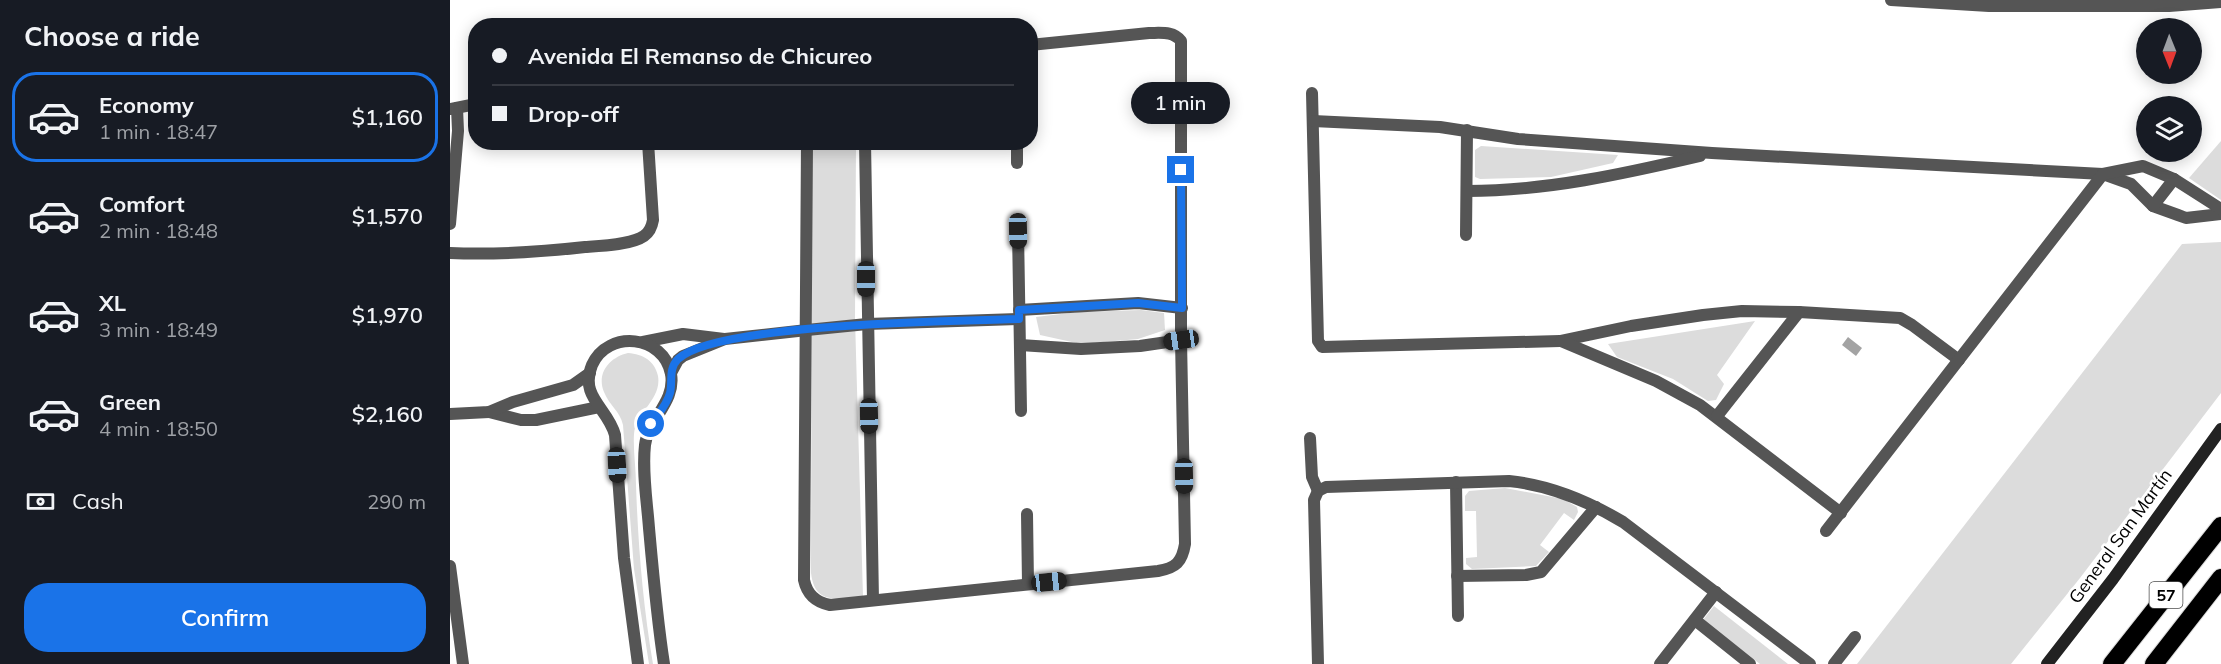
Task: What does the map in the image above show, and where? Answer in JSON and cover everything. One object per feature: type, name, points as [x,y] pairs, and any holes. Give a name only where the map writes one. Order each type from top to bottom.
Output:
[{"type":"highway","name":"57","points":[[2112,664],[2221,526]]},
{"type":"highway","name":"57","points":[[2154,664],[2221,578]]},
{"type":"street","points":[[1892,0],[1989,3],[2221,2]]},
{"type":"street","points":[[807,150],[806,587],[813,598],[824,604],[873,600],[1158,571],[1178,565],[1183,556],[1185,544],[1181,340],[1181,41],[1176,36],[1166,33],[1149,33],[1038,44]]},
{"type":"street","points":[[1312,93],[1318,342],[1322,347],[1560,341],[1742,310],[1900,318],[1959,360]]},
{"type":"street","points":[[450,224],[458,131],[454,109]]},
{"type":"street","points":[[1313,121],[1467,130],[1518,140],[1712,153],[2103,174],[2143,166],[2174,179],[2221,209]]},
{"type":"street","points":[[1466,235],[1467,130]]},
{"type":"street","points":[[450,253],[516,253],[601,246],[644,236],[652,227],[653,220],[649,150]]},
{"type":"street","points":[[865,150],[873,600]]},
{"type":"street","points":[[1017,150],[1017,163]]},
{"type":"street","points":[[1467,191],[1506,191],[1574,182],[1712,153]]},
{"type":"street","points":[[2103,174],[2131,184],[2153,206],[2186,218],[2221,214]]},
{"type":"street","points":[[1826,531],[2103,174]]},
{"type":"street","points":[[2153,206],[2174,179]]},
{"type":"street","points":[[1018,231],[1021,411]]},
{"type":"street","points":[[638,664],[623,546],[615,435],[611,422],[599,407],[590,390],[590,372],[596,359],[610,346],[622,341],[643,342],[683,334],[725,339],[867,324],[1138,303],[1182,308]]},
{"type":"street","points":[[1718,416],[1799,312]]},
{"type":"street","points":[[664,664],[650,534],[645,452],[647,435],[651,424],[670,394],[671,373],[678,360],[725,339]]},
{"type":"street","points":[[1020,345],[1081,349],[1140,346],[1181,340]]},
{"type":"street","points":[[1560,341],[1656,381],[1718,416],[1841,513]]},
{"type":"street","points":[[643,342],[661,354],[671,373]]},
{"type":"street","points":[[489,412],[513,402],[573,385],[590,372]]},
{"type":"street","points":[[450,414],[489,412],[521,420],[536,420],[599,407]]},
{"type":"street","name":"General San Martín","points":[[2047,664],[2113,579],[2221,429]]},
{"type":"street","points":[[1310,438],[1311,477],[1318,491]]},
{"type":"street","points":[[1456,482],[1458,616]]},
{"type":"street","points":[[1318,664],[1314,500],[1318,491],[1326,487],[1456,482],[1523,482],[1562,493],[1596,507],[1623,522],[1810,664]]},
{"type":"street","points":[[1457,576],[1526,575],[1541,572],[1596,507]]},
{"type":"street","points":[[1027,514],[1028,584]]},
{"type":"street","points":[[450,566],[464,664]]},
{"type":"street","points":[[1660,664],[1716,592]]},
{"type":"street","points":[[1695,620],[1750,664]]},
{"type":"street","points":[[1834,664],[1855,637]]},
{"type":"shaded area","points":[[2221,141],[2221,200],[2189,178]]},
{"type":"shaded area","points":[[1481,146],[1618,155],[1613,163],[1551,177],[1480,179],[1475,177],[1475,150]]},
{"type":"shaded area","points":[[812,150],[856,150],[855,319],[863,597],[836,599],[822,595],[813,584],[811,573]]},
{"type":"shaded area","points":[[2221,242],[2221,393],[2080,578],[2011,664],[1857,664],[2182,244]]},
{"type":"shaded area","points":[[1141,310],[1164,313],[1165,330],[1138,339],[1081,344],[1040,335],[1036,317],[1078,312]]},
{"type":"shaded area","points":[[1755,321],[1717,375],[1724,384],[1716,400],[1708,401],[1673,379],[1617,357],[1608,344]]},
{"type":"shaded area","points":[[1848,337],[1862,348],[1856,356],[1842,345]]},
{"type":"shaded area","points":[[628,353],[648,359],[658,376],[656,392],[639,419],[634,434],[638,530],[646,620],[653,664],[649,664],[634,569],[623,425],[606,397],[602,385],[603,372],[610,362]]},
{"type":"shaded area","points":[[1505,488],[1563,499],[1577,507],[1578,512],[1574,520],[1564,513],[1540,545],[1549,552],[1536,566],[1472,569],[1466,564],[1466,558],[1477,557],[1476,511],[1465,511],[1465,496],[1469,491]]},
{"type":"shaded area","points":[[1714,606],[1788,664],[1760,664],[1703,620]]},
{"type":"route","points":[[651,424],[670,394],[671,373],[678,360],[690,352],[725,339],[867,324],[1019,319],[1019,310],[1138,303],[1182,308],[1181,170]]}]
